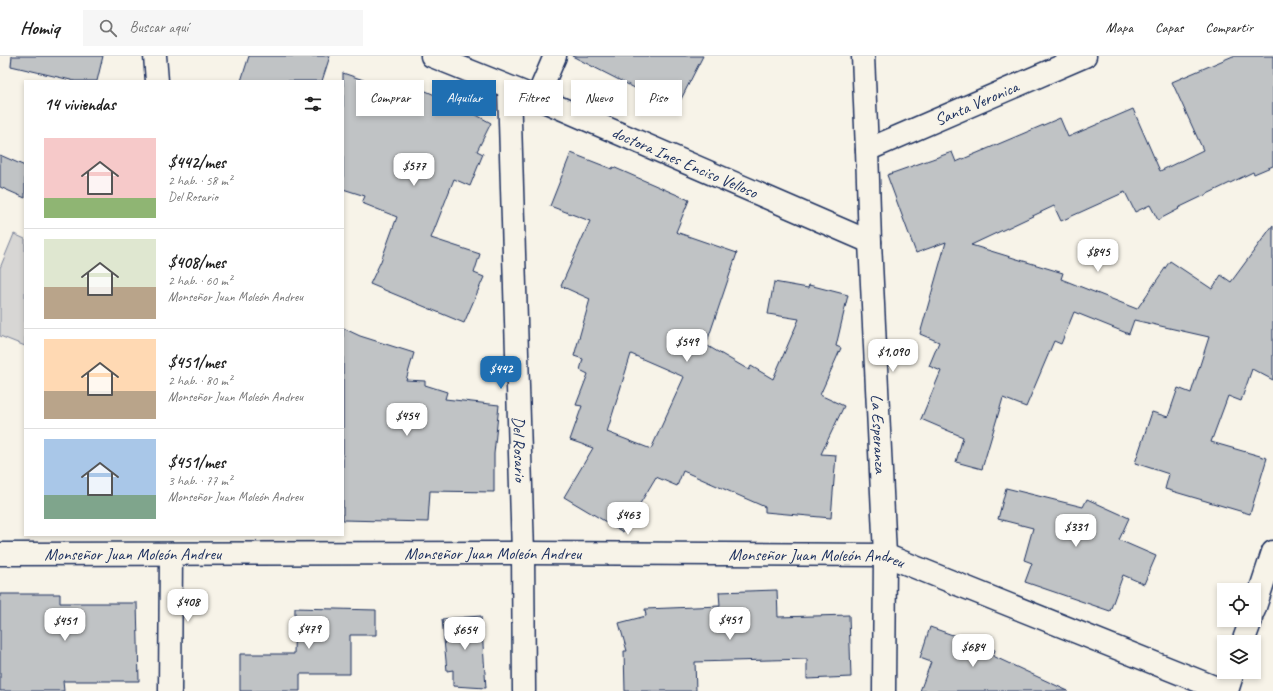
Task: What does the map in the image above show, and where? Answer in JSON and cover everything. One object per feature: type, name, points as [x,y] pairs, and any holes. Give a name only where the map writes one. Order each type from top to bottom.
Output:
[{"type":"street","points":[[155,56],[157,80]]},
{"type":"street","name":"doctora Ines Enciso Velloso","points":[[432,56],[504,86]]},
{"type":"street","points":[[545,80],[555,56]]},
{"type":"street","name":"La Esperanza","points":[[863,56],[870,242],[886,555],[884,691]]},
{"type":"street","name":"Santa Veronica","points":[[867,150],[1085,56]]},
{"type":"street","name":"doctora Ines Enciso Velloso","points":[[563,109],[870,242]]},
{"type":"street","name":"Del Rosario","points":[[510,116],[523,553],[524,691]]},
{"type":"street","points":[[1261,589],[1273,552]]},
{"type":"street","name":"Monseñor Juan Moleón Andreu","points":[[0,554],[523,553],[886,555],[1224,691]]},
{"type":"street","points":[[170,691],[172,554]]},
{"type":"street","points":[[1227,691],[1231,679]]},
{"type":"shaded area","points":[[14,234],[24,239],[24,346],[0,336],[0,268]]},
{"type":"building","points":[[12,56],[103,56],[97,80],[71,80],[11,66]]},
{"type":"building","points":[[249,56],[330,56],[322,80],[241,80]]},
{"type":"building","points":[[572,56],[703,56],[682,97],[682,80],[635,80],[635,88],[627,84],[627,80],[619,80]]},
{"type":"building","points":[[1233,56],[1273,56],[1273,166],[1254,174],[1253,172],[1178,208],[1179,209],[1158,220],[1150,205],[1135,212],[1125,192],[1061,221],[1054,206],[971,245],[1063,273],[1061,279],[1137,309],[1170,261],[1212,289],[1221,275],[1231,282],[1273,225],[1273,380],[1252,369],[1241,401],[1228,396],[1211,442],[1267,458],[1250,514],[1165,489],[1169,474],[1135,463],[1152,412],[1168,417],[1178,388],[1191,393],[1209,337],[1134,320],[1129,334],[1074,312],[1061,344],[1054,341],[1026,407],[1003,398],[982,469],[956,462],[963,437],[921,419],[941,371],[929,366],[939,342],[920,334],[946,242],[916,253],[887,175],[952,152],[956,162],[1060,118],[1068,137],[1133,109],[1160,171],[1203,150],[1172,82]]},
{"type":"building","points":[[343,73],[363,80],[356,80],[356,116],[424,116],[424,90],[432,94],[432,116],[478,116],[491,123],[477,151],[483,154],[470,186],[454,179],[431,238],[480,254],[474,273],[484,277],[464,323],[370,284],[381,261],[397,217],[362,203],[365,196],[344,189]]},
{"type":"building","points":[[571,153],[612,169],[613,167],[689,200],[676,232],[737,253],[706,345],[749,370],[751,366],[773,379],[799,319],[768,314],[774,282],[808,288],[809,285],[848,295],[836,346],[841,348],[820,395],[844,406],[821,454],[836,455],[831,518],[765,512],[765,507],[683,471],[677,486],[656,477],[623,532],[564,497],[593,448],[570,440],[582,406],[576,405],[588,374],[580,370],[583,359],[574,356],[590,299],[561,286],[590,221],[550,206]],"holes":[[[631,354],[684,377],[651,449],[607,432]]]},
{"type":"building","points":[[0,155],[24,166],[24,198],[0,187]]},
{"type":"building","points":[[344,328],[360,336],[414,353],[406,380],[425,381],[425,385],[447,392],[445,399],[499,405],[494,454],[494,492],[430,491],[428,522],[344,520]]},
{"type":"building","points":[[1006,488],[1083,507],[1087,499],[1129,518],[1119,540],[1156,556],[1144,584],[1123,575],[1110,611],[1025,582],[1032,563],[1024,560],[1033,528],[998,519]]},
{"type":"building","points":[[777,590],[778,617],[849,615],[851,677],[807,679],[807,659],[695,662],[696,691],[625,691],[624,651],[627,651],[619,623],[646,616],[645,609],[720,606],[719,592]]},
{"type":"building","points":[[0,594],[60,594],[60,603],[137,603],[139,681],[63,681],[64,691],[0,691]]},
{"type":"building","points":[[295,608],[376,610],[376,635],[350,635],[350,674],[300,674],[300,691],[240,691],[240,654],[294,654]]},
{"type":"building","points":[[481,616],[486,688],[453,686],[453,670],[447,671],[442,619]]},
{"type":"building","points":[[930,627],[995,650],[993,656],[1068,691],[920,691],[931,662],[920,658]]}]
